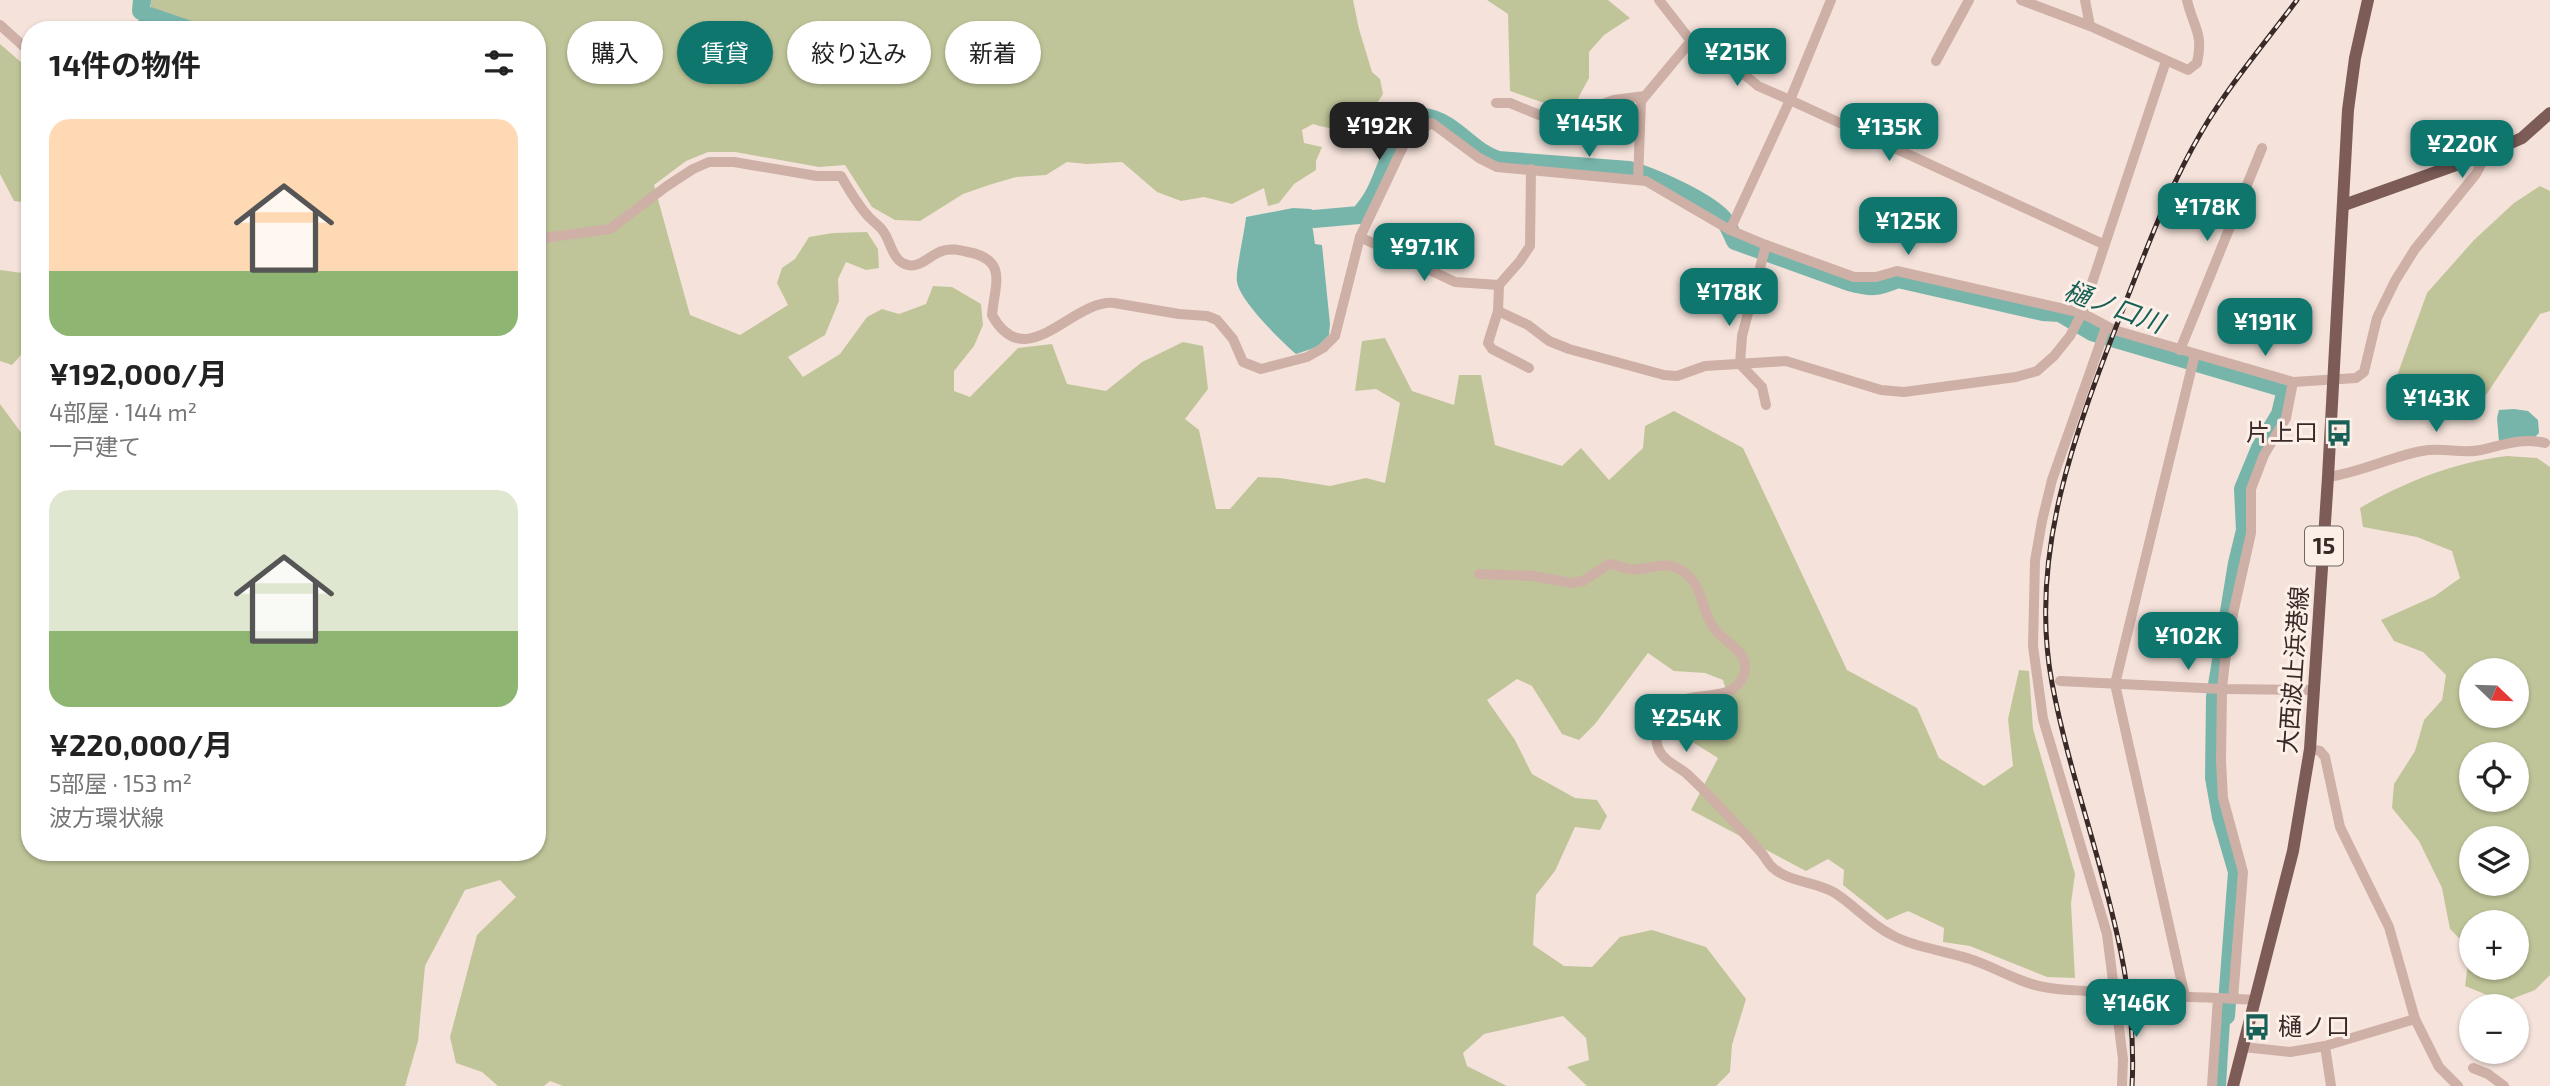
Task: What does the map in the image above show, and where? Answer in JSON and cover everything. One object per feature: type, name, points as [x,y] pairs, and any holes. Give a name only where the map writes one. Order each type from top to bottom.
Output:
[{"type":"main road","name":"大西波止浜港線","points":[[2233,1086],[2293,851],[2310,750],[2348,110],[2355,58],[2368,0]]},
{"type":"main road","points":[[2344,205],[2522,138],[2550,113]]},
{"type":"street","points":[[1659,0],[1690,41],[1723,57],[1758,86],[2104,244]]},
{"type":"street","points":[[1730,230],[1790,100],[1831,0]]},
{"type":"street","points":[[1936,61],[1969,0]]},
{"type":"street","points":[[2021,0],[2090,26],[2188,70],[2197,64],[2200,50],[2199,32],[2187,0]]},
{"type":"street","points":[[2085,0],[2090,26]]},
{"type":"street","points":[[0,25],[21,44]]},
{"type":"street","points":[[1638,180],[1641,101],[1690,41]]},
{"type":"street","points":[[1498,311],[1528,326],[1549,341],[1569,349],[1664,375],[1677,376],[1704,366],[1786,361],[1881,390],[1904,391],[2016,377],[2036,371],[2054,356],[2070,336],[2082,313],[2166,61]]},
{"type":"street","points":[[1496,103],[1510,103],[1554,121],[1614,100],[1645,96]]},
{"type":"street","points":[[546,238],[610,229],[667,186],[709,162],[734,162],[817,176],[841,176],[867,216],[884,231],[901,262],[909,266],[919,264],[941,251],[953,249],[989,258],[994,263],[996,272],[992,315],[1005,332],[1016,338],[1041,336],[1096,306],[1106,302],[1114,303],[1208,316],[1217,320],[1233,339],[1243,362],[1261,369],[1307,357],[1323,348],[1335,336],[1360,237],[1408,136],[1432,123],[1479,158],[1497,167],[1646,181],[1730,230],[1854,277],[1876,277],[1897,271],[2082,313],[2106,327],[2293,383],[2356,378],[2364,372],[2377,318],[2395,281],[2415,249],[2476,174],[2487,153]]},
{"type":"street","points":[[2180,349],[2262,148]]},
{"type":"street","points":[[1530,368],[1492,349],[1488,343],[1498,311],[1499,285],[1530,246],[1531,169]]},
{"type":"street","points":[[1360,237],[1455,282],[1499,285]]},
{"type":"street","points":[[1766,245],[1742,336],[1740,364],[1762,387],[1766,405]]},
{"type":"street","points":[[2106,327],[2052,480],[2042,522],[2035,561],[2033,646],[2043,719],[2107,934],[2123,1059],[2122,1086]]},
{"type":"street","points":[[2185,997],[2115,684],[2195,354]]},
{"type":"street","points":[[2233,999],[2243,872],[2223,798],[2222,689],[2227,641],[2251,533],[2250,489],[2264,455],[2286,418],[2293,383]]},
{"type":"street","points":[[2328,477],[2423,451],[2446,448],[2480,450],[2534,440],[2545,443]]},
{"type":"street","points":[[1479,574],[1533,576],[1571,583],[1583,581],[1609,564],[1631,569],[1669,565],[1680,569],[1696,585],[1713,628],[1740,652],[1745,672],[1729,691],[1717,696],[1683,700],[1672,706],[1657,731],[1656,746],[1664,758],[1685,772],[1773,868],[1797,880],[1828,889],[1889,934],[1914,945],[1969,958],[2042,987],[2115,994],[2255,1000]]},
{"type":"street","points":[[2060,681],[2222,689],[2315,690]]},
{"type":"street","points":[[2310,750],[2320,751],[2325,757],[2340,827],[2389,927],[2415,1019],[2439,1067],[2458,1086]]},
{"type":"street","points":[[2212,1086],[2218,998]]},
{"type":"street","points":[[2243,1047],[2290,1052],[2325,1046],[2415,1019]]},
{"type":"street","points":[[2325,1046],[2330,1086]]},
{"type":"street","points":[[2473,1068],[2488,1074],[2504,1086]]},
{"type":"green space","points":[[151,0],[1353,0],[1372,72],[1380,79],[1383,94],[1369,113],[1354,124],[1336,128],[1313,124],[1302,130],[1304,143],[1322,147],[1316,161],[1316,170],[1294,184],[1279,203],[1268,206],[1264,188],[1232,204],[1204,197],[1181,201],[1157,192],[1122,162],[1067,162],[1046,175],[1016,177],[963,194],[920,221],[895,220],[872,207],[845,165],[819,167],[735,152],[708,152],[686,161],[654,185],[690,315],[740,335],[788,305],[777,283],[782,268],[795,259],[809,237],[867,232],[878,249],[879,268],[866,270],[846,262],[838,279],[839,301],[825,335],[788,357],[803,377],[840,354],[867,317],[882,309],[899,314],[926,304],[933,286],[952,287],[981,304],[983,325],[974,346],[954,371],[954,391],[970,397],[1018,348],[1052,344],[1067,384],[1106,391],[1142,362],[1183,342],[1203,346],[1208,389],[1185,419],[1199,430],[1216,509],[1230,509],[1258,477],[1330,486],[1366,478],[1385,483],[1400,403],[1376,389],[1355,391],[1362,341],[1385,338],[1412,391],[1454,405],[1459,375],[1481,375],[1495,445],[1562,466],[1581,448],[1609,480],[1643,448],[1645,426],[1674,411],[1743,448],[1847,670],[1917,708],[1939,758],[1984,786],[2013,766],[2008,719],[2019,670],[2029,671],[2033,729],[2075,874],[2071,903],[2075,978],[2047,977],[1970,946],[1943,942],[1944,928],[1908,911],[1887,920],[1843,885],[1844,870],[1828,859],[1806,871],[1691,810],[1718,758],[1686,738],[1691,721],[1717,720],[1731,706],[1723,680],[1705,673],[1674,671],[1648,653],[1595,724],[1579,740],[1562,734],[1532,686],[1517,679],[1487,700],[1515,740],[1532,774],[1575,798],[1597,800],[1607,816],[1600,830],[1575,827],[1555,871],[1536,895],[1533,945],[1564,966],[1592,967],[1620,937],[1652,930],[1706,947],[1746,999],[1732,1045],[1730,1072],[1716,1086],[1587,1086],[1567,1067],[1589,1060],[1586,1038],[1563,1016],[1484,1034],[1463,1053],[1467,1066],[1507,1086],[563,1086],[550,1081],[544,1086],[498,1086],[482,1072],[456,1063],[450,1037],[477,935],[516,897],[500,880],[465,890],[425,966],[418,1041],[405,1086],[0,1086],[0,404],[21,433],[21,861],[546,861],[546,21],[151,21]]},
{"type":"green space","points":[[1487,0],[1608,0],[1630,18],[1604,35],[1589,52],[1589,78],[1576,102],[1550,105],[1510,91],[1508,14]]},
{"type":"green space","points":[[0,44],[21,62],[21,202],[14,201],[0,174]]},
{"type":"green space","points":[[2540,186],[2550,191],[2550,311],[2540,314],[2486,395],[2421,408],[2390,395],[2427,293],[2474,240],[2514,203]]},
{"type":"green space","points":[[0,270],[21,273],[21,355],[12,365],[0,361]]},
{"type":"green space","points":[[2507,456],[2537,458],[2550,467],[2550,975],[2535,990],[2525,994],[2484,994],[2465,986],[2466,980],[2529,980],[2529,910],[2459,910],[2459,938],[2450,929],[2442,888],[2419,841],[2392,808],[2394,784],[2415,751],[2424,720],[2442,700],[2446,675],[2423,652],[2394,641],[2381,620],[2435,596],[2460,578],[2452,551],[2417,537],[2363,527],[2360,508],[2430,475],[2468,463]]},
{"type":"water","points":[[151,7],[192,21],[138,21]]},
{"type":"water","points":[[1293,208],[1311,209],[1318,213],[1318,223],[1312,224],[1315,244],[1322,245],[1330,324],[1329,335],[1317,347],[1296,354],[1253,310],[1237,282],[1246,217]]},
{"type":"water","points":[[2499,410],[2528,411],[2538,420],[2539,433],[2534,438],[2499,442]]},
{"type":"water","points":[[2220,1004],[2231,1004],[2226,1086],[2215,1086]]},
{"type":"waterway","points":[[141,11],[142,0]]},
{"type":"waterway","name":"樋ノ口川","points":[[1314,219],[1359,215],[1377,189],[1393,150],[1401,138],[1425,117],[1454,130],[1479,150],[1498,160],[1629,170],[1652,178],[1695,198],[1718,214],[1735,241],[1849,282],[1874,286],[1898,279],[2043,312],[2060,313],[2092,332],[2286,389],[2280,414],[2260,448],[2243,489],[2245,530],[2215,697],[2214,778],[2221,817],[2237,872],[2226,1016]]},
{"type":"railway","points":[[2132,1086],[2132,1034],[2117,933],[2052,683],[2046,633],[2046,584],[2052,536],[2075,440],[2091,393],[2170,193],[2190,151],[2213,114],[2297,0]]},
{"type":"place","name":"片上口","points":[[2339,433]]},
{"type":"place","name":"樋ノ口","points":[[2257,1027]]}]
